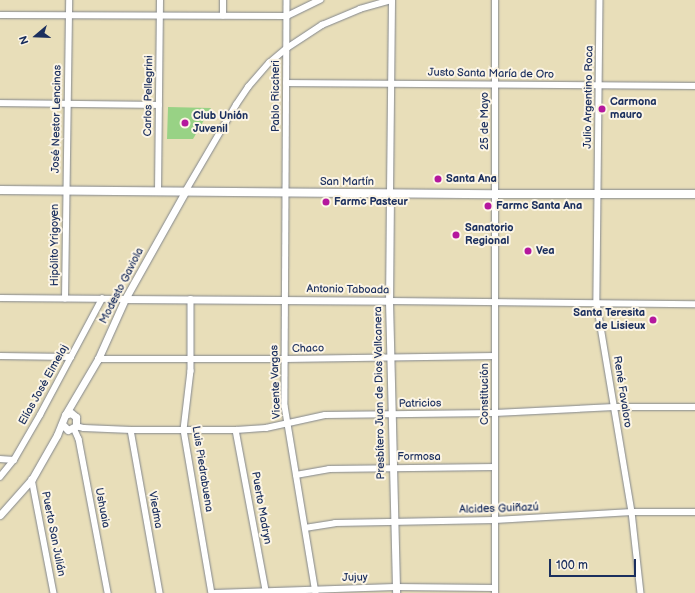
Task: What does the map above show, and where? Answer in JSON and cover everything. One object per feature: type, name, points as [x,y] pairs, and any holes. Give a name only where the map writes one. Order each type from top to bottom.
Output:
[{"type":"main road","name":"San Martín","points":[[0,190],[286,193],[390,192],[495,194],[695,194]]},
{"type":"street","name":"José Nestor Lencinas","points":[[66,190],[69,0]]},
{"type":"street","name":"Carlos Pellegrini","points":[[158,192],[160,0]]},
{"type":"street","points":[[223,0],[223,16]]},
{"type":"street","name":"Pablo Riccheri","points":[[286,193],[287,0]]},
{"type":"street","points":[[0,15],[287,16],[320,0]]},
{"type":"street","points":[[185,192],[248,87],[269,63],[287,48],[317,28],[343,15],[392,0],[390,192]]},
{"type":"street","name":"25 de Mayo","points":[[495,0],[495,194]]},
{"type":"street","name":"Julio Argentino Roca","points":[[598,194],[600,0]]},
{"type":"street","name":"Justo Santa María de Oro","points":[[286,83],[695,86]]},
{"type":"street","points":[[0,103],[159,105]]},
{"type":"street","name":"Hipólito Yrigoyen","points":[[65,299],[66,190]]},
{"type":"street","name":"Modesto Gaviola","points":[[0,515],[32,480],[57,434],[65,415],[98,359],[125,299],[185,192]]},
{"type":"street","name":"Presbítero Juan de Dios Vallcanera","points":[[390,192],[389,301],[396,590]]},
{"type":"street","name":"Vicente Vargas","points":[[286,193],[284,359],[287,422],[316,591]]},
{"type":"street","name":"Constitución","points":[[495,194],[495,591]]},
{"type":"street","name":"René Favaloro","points":[[598,194],[597,303],[632,512],[641,593]]},
{"type":"street","name":"Antonio Taboada","points":[[0,298],[495,301],[695,304]]},
{"type":"street","name":"Elías José Elmelaj","points":[[0,477],[14,460],[40,415],[102,299]]},
{"type":"street","name":"Luis Piedrabuena","points":[[191,299],[190,359],[184,430],[213,593]]},
{"type":"street","points":[[0,356],[71,358]]},
{"type":"street","name":"Chaco","points":[[98,359],[284,359],[495,356]]},
{"type":"street","name":"Modesto Gaviola","points":[[73,428],[80,391]]},
{"type":"street","name":"Patricios","points":[[73,428],[131,430],[236,430],[266,428],[287,422],[325,415],[495,413],[614,407],[695,407]]},
{"type":"street","points":[[65,415],[71,413],[76,417]]},
{"type":"street","points":[[62,424],[73,428]]},
{"type":"street","points":[[57,434],[73,428]]},
{"type":"street","name":"Ushuaia","points":[[73,428],[79,439],[108,593]]},
{"type":"street","name":"Viedma","points":[[131,430],[160,593]]},
{"type":"street","name":"Puerto Madryn","points":[[236,430],[266,591]]},
{"type":"street","points":[[0,459],[14,460]]},
{"type":"street","name":"Formosa","points":[[296,475],[328,469],[495,468]]},
{"type":"street","name":"Puerto San Julián","points":[[32,480],[54,593]]},
{"type":"street","name":"Alcides Guiñazú","points":[[305,528],[335,523],[495,520],[632,512],[695,512]]},
{"type":"street","name":"Jujuy","points":[[213,593],[396,590],[495,591]]},
{"type":"green space","name":"Club Unión Juvenil","points":[[168,107],[211,108],[193,139],[167,139]]},
{"type":"place","name":"Carmona mauro","points":[[602,109]]},
{"type":"place","name":"Club Unión Juvenil","points":[[185,123]]},
{"type":"place","name":"Santa Ana","points":[[438,179]]},
{"type":"place","name":"Farmc Pasteur","points":[[326,202]]},
{"type":"place","name":"Farmc Santa Ana","points":[[488,206]]},
{"type":"place","name":"Sanatorio Regional","points":[[456,235]]},
{"type":"place","name":"Vea","points":[[528,251]]},
{"type":"place","name":"Santa Teresita de Lisieux","points":[[653,320]]}]
